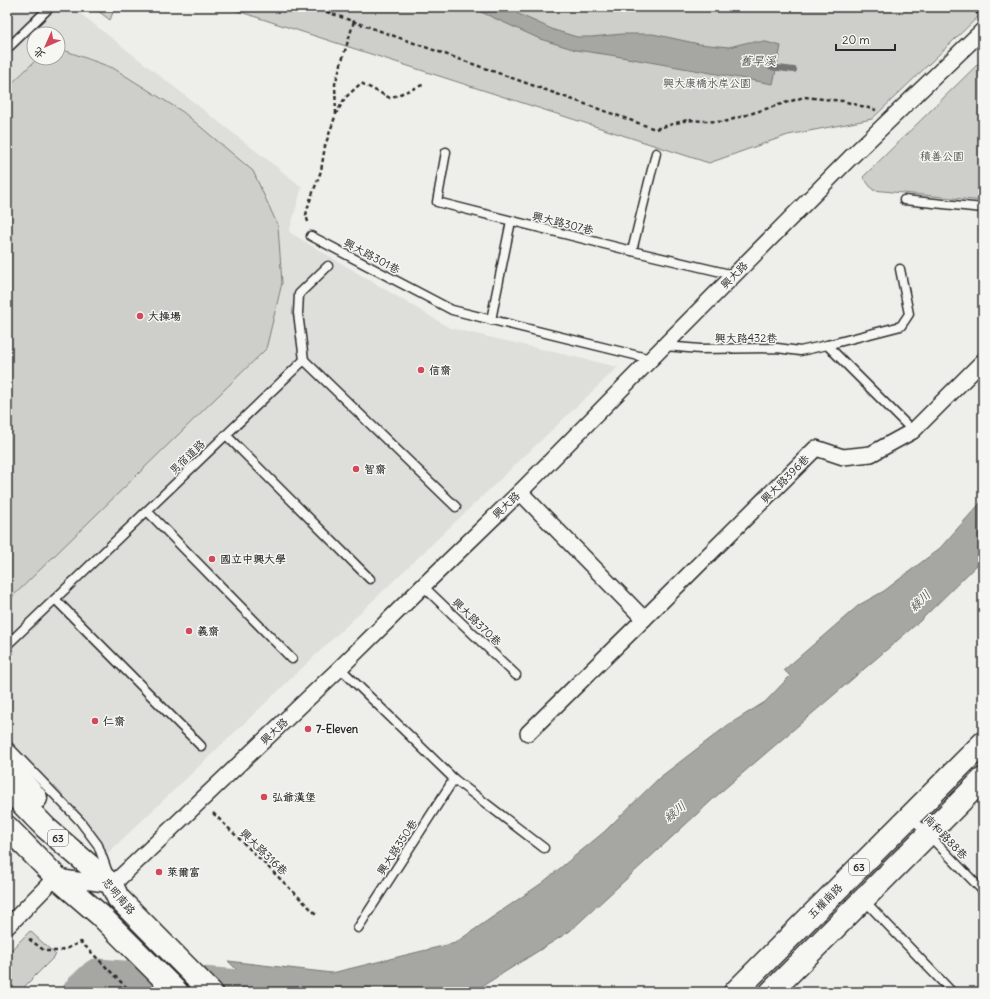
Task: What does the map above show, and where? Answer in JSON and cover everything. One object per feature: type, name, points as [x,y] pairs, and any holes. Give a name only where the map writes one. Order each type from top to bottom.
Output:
[{"type":"main road","name":"五權南路","points":[[735,992],[983,743]]},
{"type":"main road","points":[[7,764],[115,892]]},
{"type":"main road","name":"63","points":[[771,992],[983,779]]},
{"type":"main road","name":"忠明南路","points":[[7,788],[46,828],[115,892],[188,988]]},
{"type":"main road","name":"忠明南路","points":[[7,828],[56,878],[188,988]]},
{"type":"main road","points":[[7,843],[17,853],[56,878]]},
{"type":"street","name":"興大路","points":[[115,892],[200,800],[340,668],[422,586],[520,492],[850,158],[983,30]]},
{"type":"street","name":"興大路396巷","points":[[528,733],[644,620],[816,448],[843,458],[871,454],[913,431],[983,361]]},
{"type":"street","points":[[520,492],[644,620]]},
{"type":"street","points":[[7,927],[56,878],[115,892]]},
{"type":"lane","points":[[7,49],[50,7]]},
{"type":"lane","name":"興大路307巷","points":[[446,152],[437,202],[734,275]]},
{"type":"lane","points":[[632,251],[656,153]]},
{"type":"lane","points":[[904,200],[983,208]]},
{"type":"lane","points":[[492,320],[511,221]]},
{"type":"lane","name":"興大路301巷","points":[[312,236],[452,310],[651,358]]},
{"type":"lane","points":[[328,266],[299,294],[298,314],[304,360],[456,507]]},
{"type":"lane","name":"興大路432巷","points":[[664,346],[700,349],[777,348],[800,351],[901,326],[909,314],[900,269]]},
{"type":"lane","points":[[827,345],[913,431]]},
{"type":"lane","name":"男宿道路","points":[[7,645],[304,360]]},
{"type":"lane","points":[[226,435],[370,578]]},
{"type":"lane","points":[[147,511],[292,658]]},
{"type":"lane","name":"興大路370巷","points":[[422,586],[516,675]]},
{"type":"lane","points":[[55,599],[201,746]]},
{"type":"lane","points":[[340,668],[454,778],[544,848]]},
{"type":"lane","points":[[7,745],[80,821],[98,844],[115,892]]},
{"type":"lane","name":"興大路350巷","points":[[358,928],[454,778]]},
{"type":"lane","name":"南和路88巷","points":[[910,816],[983,891]]},
{"type":"lane","points":[[863,900],[952,992]]},
{"type":"path","points":[[313,7],[655,129],[687,120],[724,122],[804,97],[843,100],[876,110]]},
{"type":"path","points":[[607,7],[615,11],[632,7]]},
{"type":"path","points":[[336,114],[335,84],[354,21]]},
{"type":"path","points":[[312,236],[306,214],[321,171],[325,146],[336,114],[345,98],[361,83],[390,98],[425,84]]},
{"type":"path","name":"興大路316巷","points":[[200,800],[317,915]]},
{"type":"path","points":[[29,939],[44,951],[66,949],[81,942],[131,992]]},
{"type":"shaded area","name":"國立中興大學","points":[[7,7],[72,7],[302,187],[289,232],[450,328],[618,367],[108,853],[7,751]]},
{"type":"green space","points":[[93,7],[115,7],[110,20]]},
{"type":"green space","name":"興大康橋水岸公園","points":[[225,7],[983,7],[983,12],[872,119],[788,135],[709,163]]},
{"type":"green space","name":"大操場","points":[[66,51],[113,68],[183,112],[253,171],[278,226],[282,283],[266,349],[7,602],[7,88],[30,66],[66,66]]},
{"type":"green space","name":"積善公園","points":[[983,59],[983,201],[873,190],[863,177]]},
{"type":"green space","points":[[30,931],[56,955],[19,992],[7,992],[7,954]]},
{"type":"water","name":"舊旱溪","points":[[470,7],[503,7],[554,30],[577,37],[622,34],[653,34],[699,44],[729,47],[749,42],[766,42],[781,46],[773,84],[576,50],[540,39]]},
{"type":"water","points":[[983,500],[983,559],[920,621],[723,790],[570,931],[473,992],[259,992],[228,961],[332,973],[455,943],[542,883],[604,832],[659,778],[728,725],[765,702],[790,676],[784,670],[859,605],[884,591],[940,548]]},
{"type":"waterway","name":"舊旱溪","points":[[770,67],[794,70]]},
{"type":"waterway","name":"綠川","points":[[80,992],[97,976],[307,992]]},
{"type":"place","name":"大操場","points":[[140,316]]},
{"type":"place","name":"信齋","points":[[421,370]]},
{"type":"place","name":"智齋","points":[[356,469]]},
{"type":"place","name":"國立中興大學","points":[[212,559]]},
{"type":"place","name":"義齋","points":[[189,631]]},
{"type":"place","name":"仁齋","points":[[95,721]]},
{"type":"place","name":"7-Eleven","points":[[308,729]]},
{"type":"place","name":"弘爺漢堡","points":[[264,797]]},
{"type":"place","name":"萊爾富","points":[[159,872]]}]
